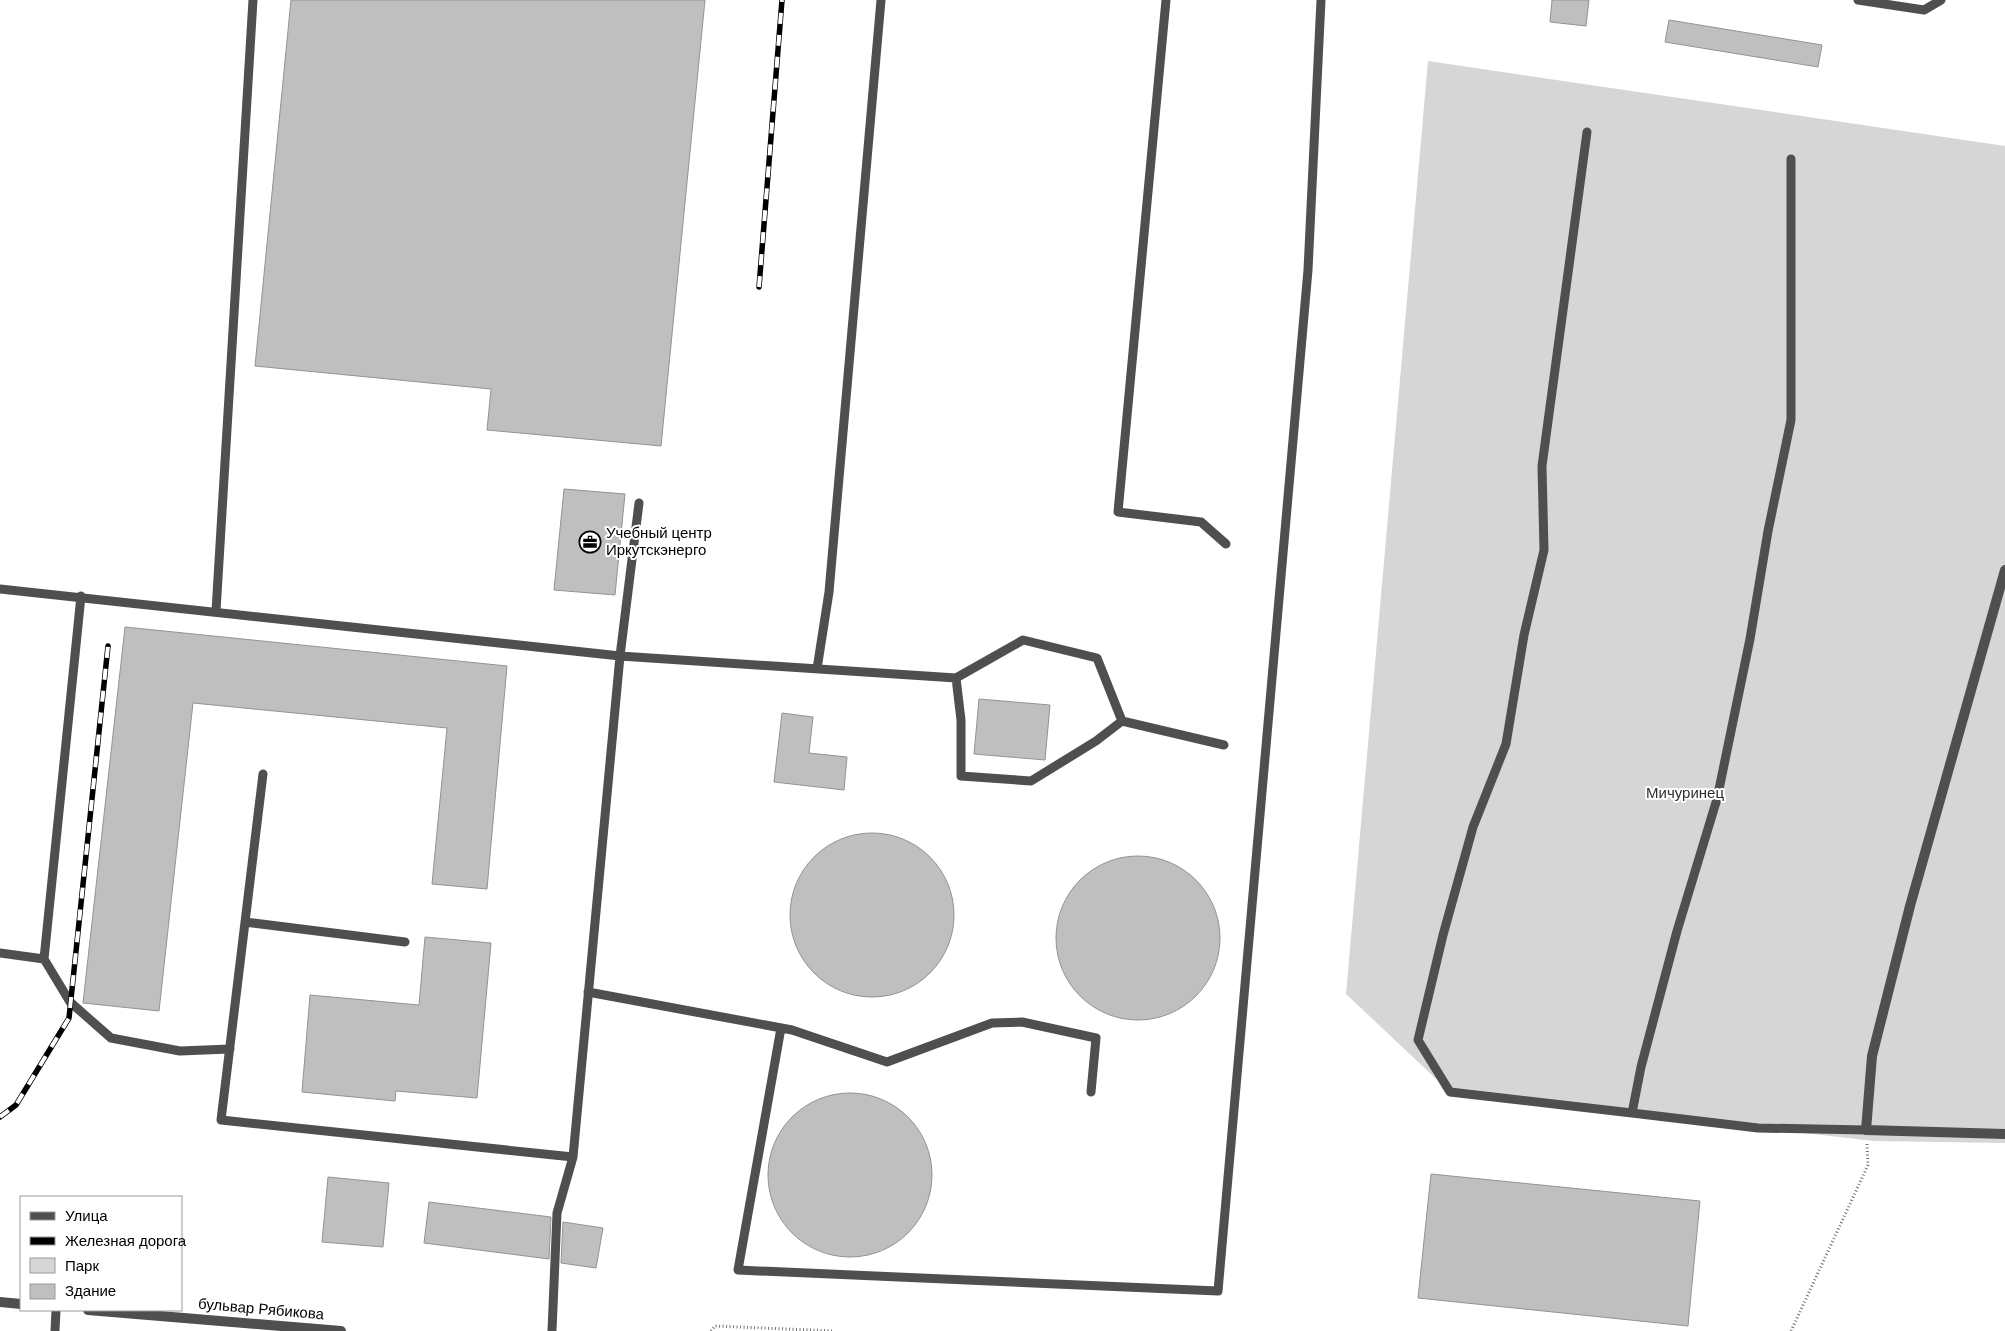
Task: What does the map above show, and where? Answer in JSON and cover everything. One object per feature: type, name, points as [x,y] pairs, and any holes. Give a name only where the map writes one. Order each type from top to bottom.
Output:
[{"type":"street","points":[[2005,570],[1910,906],[1872,1056],[1866,1130],[2005,1134]]},
{"type":"street","points":[[0,1302],[20,1304]]},
{"type":"street","name":"бульвар Рябикова","points":[[100,1311],[341,1331]]},
{"type":"lane","points":[[216,612],[253,0]]},
{"type":"lane","points":[[818,669],[829,592],[881,0]]},
{"type":"lane","points":[[1166,0],[1118,512],[1201,522],[1226,544]]},
{"type":"lane","points":[[781,1028],[738,1270],[1218,1291],[1308,270],[1321,0]]},
{"type":"lane","points":[[1858,0],[1924,10],[1941,0]]},
{"type":"lane","points":[[1587,132],[1542,466],[1544,550],[1524,635],[1506,744],[1473,827],[1442,935],[1418,1040],[1450,1092],[1758,1128],[1866,1130]]},
{"type":"lane","points":[[1632,1113],[1641,1067],[1672,949],[1717,799],[1750,639],[1768,532],[1791,420],[1791,159]]},
{"type":"lane","points":[[552,1331],[557,1213],[573,1156],[620,656],[639,503]]},
{"type":"lane","points":[[0,589],[81,596],[620,656],[956,678],[1024,640],[1097,658],[1122,721]]},
{"type":"lane","points":[[81,596],[44,959],[70,1002],[111,1038],[180,1051],[230,1049]]},
{"type":"lane","points":[[956,678],[961,720],[961,776],[1031,781],[1096,741],[1122,721]]},
{"type":"lane","points":[[1122,721],[1224,746]]},
{"type":"lane","points":[[263,774],[221,1120],[573,1156]]},
{"type":"lane","points":[[245,922],[405,942]]},
{"type":"lane","points":[[0,953],[44,959]]},
{"type":"lane","points":[[588,992],[781,1028],[887,1062],[992,1023],[1022,1022],[1096,1038],[1091,1092]]},
{"type":"lane","points":[[55,1331],[56,1311]]},
{"type":"path","points":[[1790,1331],[1868,1166],[1866,1130]]},
{"type":"path","points":[[711,1331],[715,1326],[834,1331]]},
{"type":"green space","name":"Мичуринец","points":[[1428,61],[2005,146],[2005,1143],[1874,1141],[1450,1092],[1346,994]]},
{"type":"building","points":[[291,0],[705,0],[661,446],[487,430],[491,389],[255,366]]},
{"type":"building","points":[[1552,0],[1589,0],[1586,26],[1550,22]]},
{"type":"building","points":[[1669,20],[1822,45],[1818,67],[1665,42]]},
{"type":"building","name":"Учебный центр Иркутскэнерго","points":[[564,489],[625,494],[615,595],[554,590]]},
{"type":"building","points":[[125,627],[507,666],[487,889],[432,884],[447,728],[193,703],[159,1011],[83,1003]]},
{"type":"building","points":[[979,699],[1050,705],[1045,760],[974,754]]},
{"type":"building","points":[[782,713],[813,717],[809,753],[847,757],[844,790],[774,782]]},
{"type":"building","points":[[880,833],[896,836],[911,843],[924,851],[936,863],[951,891],[954,915],[953,931],[948,946],[936,967],[924,979],[896,994],[864,997],[848,994],[833,987],[820,979],[808,967],[793,939],[790,907],[793,891],[800,876],[808,863],[820,851],[848,836]]},
{"type":"building","points":[[1146,856],[1162,859],[1177,866],[1190,874],[1202,886],[1217,914],[1220,938],[1219,954],[1214,969],[1202,990],[1190,1002],[1162,1017],[1130,1020],[1114,1017],[1099,1010],[1086,1002],[1074,990],[1059,962],[1056,930],[1059,914],[1066,899],[1074,886],[1086,874],[1114,859]]},
{"type":"building","points":[[425,937],[491,943],[477,1098],[396,1091],[395,1101],[302,1092],[310,995],[419,1005]]},
{"type":"building","points":[[858,1093],[874,1096],[889,1103],[902,1111],[914,1123],[929,1151],[932,1175],[931,1191],[926,1206],[914,1227],[902,1239],[874,1254],[842,1257],[826,1254],[811,1247],[798,1239],[786,1227],[771,1199],[768,1167],[771,1151],[778,1136],[786,1123],[798,1111],[826,1096]]},
{"type":"building","points":[[1431,1174],[1700,1201],[1688,1326],[1418,1298]]},
{"type":"building","points":[[328,1177],[389,1183],[383,1247],[322,1242]]},
{"type":"building","points":[[429,1202],[551,1217],[549,1259],[424,1243]]},
{"type":"building","points":[[563,1222],[603,1228],[596,1268],[561,1263]]},
{"type":"railway","points":[[759,287],[782,0]]},
{"type":"railway","points":[[0,1117],[16,1105],[69,1018],[108,646]]},
{"type":"place","name":"Учебный центр Иркутскэнерго","points":[[590,542]]}]
